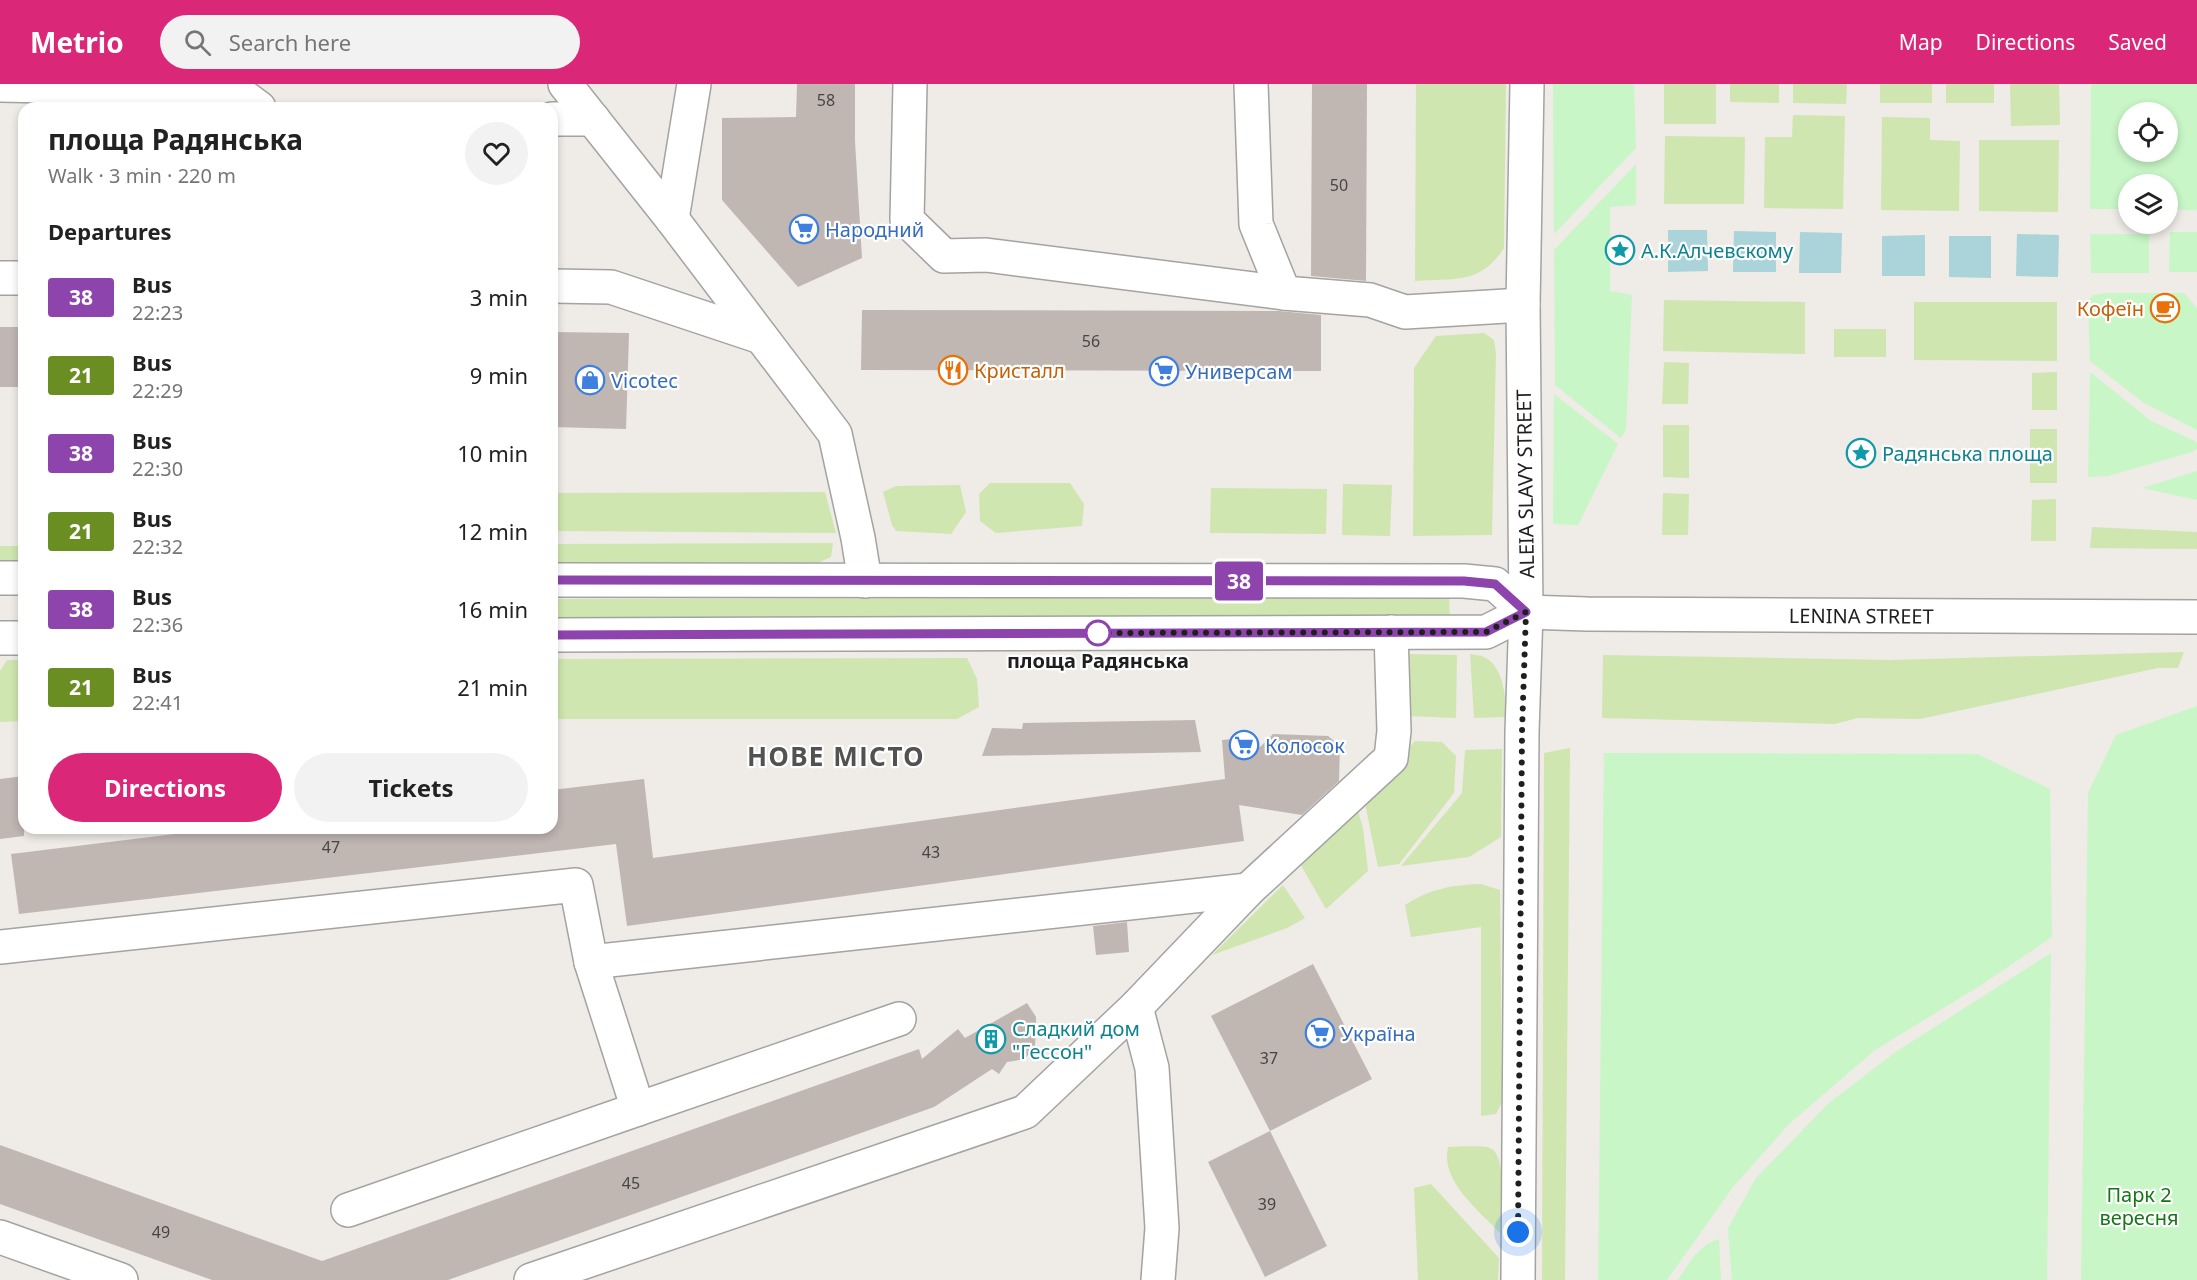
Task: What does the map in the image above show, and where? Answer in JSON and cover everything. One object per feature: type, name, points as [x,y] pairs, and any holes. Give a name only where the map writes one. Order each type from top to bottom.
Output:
[{"type":"street","points":[[565,84],[672,219],[835,434],[865,581]]},
{"type":"street","points":[[672,219],[694,84]]},
{"type":"street","points":[[910,84],[907,220],[944,256],[986,255],[1284,293],[1370,300],[1405,312],[1523,305]]},
{"type":"street","points":[[1251,84],[1256,224],[1284,293]]},
{"type":"street","name":"ALEIA SLAVY STREET","points":[[1518,1280],[1522,744],[1526,612],[1523,305],[1527,84]]},
{"type":"street","points":[[0,85],[235,90],[251,102]]},
{"type":"street","points":[[558,119],[593,119]]},
{"type":"street","points":[[0,278],[18,278]]},
{"type":"street","points":[[558,286],[611,287],[761,337]]},
{"type":"street","points":[[0,578],[18,578]]},
{"type":"street","points":[[558,580],[1464,581],[1495,584],[1526,612]]},
{"type":"street","name":"LENINA STREET","points":[[558,635],[1486,632],[1526,612],[2197,617]]},
{"type":"street","points":[[531,1280],[1025,1112],[1136,1007],[1248,890],[1391,758],[1394,731],[1391,632]]},
{"type":"street","points":[[0,638],[18,638]]},
{"type":"street","points":[[0,946],[576,885],[591,962],[638,1109]]},
{"type":"street","points":[[591,962],[1248,890]]},
{"type":"street","points":[[1136,1007],[1152,1068],[1162,1228],[1158,1280]]},
{"type":"street","points":[[348,1210],[899,1019]]},
{"type":"street","points":[[0,1238],[121,1280]]},
{"type":"green space","points":[[1416,84],[1506,84],[1504,248],[1495,260],[1476,274],[1454,279],[1415,281]]},
{"type":"green space","points":[[1553,84],[1634,84],[1636,148],[1554,234]]},
{"type":"green space","points":[[1664,84],[1716,84],[1716,124],[1664,124]]},
{"type":"green space","points":[[1730,84],[1779,84],[1779,103],[1730,102]]},
{"type":"green space","points":[[1793,84],[1847,84],[1846,104],[1793,103]]},
{"type":"green space","points":[[1880,84],[1932,84],[1932,103],[1880,103]]},
{"type":"green space","points":[[1946,84],[1994,84],[1994,103],[1946,103]]},
{"type":"green space","points":[[2010,84],[2059,84],[2060,125],[2011,126]]},
{"type":"green space","points":[[2091,84],[2197,84],[2197,210],[2178,210],[2178,174],[2118,174],[2118,209],[2090,209]]},
{"type":"green space","points":[[1793,115],[1845,116],[1843,209],[1764,208],[1765,137],[1792,137]]},
{"type":"green space","points":[[1882,117],[1930,118],[1930,140],[1960,141],[1959,211],[1881,210]]},
{"type":"green space","points":[[1665,136],[1745,137],[1744,204],[1664,204]]},
{"type":"green space","points":[[1979,140],[2059,140],[2058,212],[1979,211]]},
{"type":"green space","points":[[1636,164],[1636,205],[1610,207],[1610,291],[1632,295],[1626,429],[1621,438],[1555,385],[1554,250]]},
{"type":"green space","points":[[2197,232],[2197,272],[2169,272],[2170,234]]},
{"type":"green space","points":[[2090,234],[2149,234],[2149,273],[2091,273]]},
{"type":"green space","points":[[2184,293],[2197,308],[2197,430],[2144,403],[2090,361],[2088,300],[2093,295]]},
{"type":"green space","points":[[1664,300],[1805,302],[1805,354],[1663,351]]},
{"type":"green space","points":[[1914,302],[2057,302],[2057,361],[1914,360]]},
{"type":"green space","points":[[1834,329],[1886,329],[1886,357],[1834,357]]},
{"type":"green space","points":[[1484,333],[1494,340],[1496,354],[1492,535],[1413,536],[1414,368],[1436,336]]},
{"type":"green space","points":[[1664,362],[1689,363],[1688,404],[1662,404]]},
{"type":"green space","points":[[2057,372],[2057,410],[2032,410],[2032,373]]},
{"type":"green space","points":[[2090,372],[2151,421],[2197,442],[2197,449],[2108,476],[2088,477]]},
{"type":"green space","points":[[1554,394],[1618,444],[1578,525],[1553,524]]},
{"type":"green space","points":[[1663,425],[1689,425],[1689,478],[1663,477]]},
{"type":"green space","points":[[2030,429],[2057,429],[2057,483],[2030,483]]},
{"type":"green space","points":[[2197,471],[2197,500],[2142,488]]},
{"type":"green space","points":[[990,483],[1070,483],[1084,504],[1082,526],[996,533],[980,521],[979,494]]},
{"type":"green space","points":[[1343,484],[1392,485],[1390,536],[1342,535]]},
{"type":"green space","points":[[960,485],[966,512],[951,534],[896,531],[892,525],[883,492],[896,486]]},
{"type":"green space","points":[[1211,488],[1327,489],[1326,534],[1210,533]]},
{"type":"green space","points":[[825,492],[836,533],[558,531],[558,493]]},
{"type":"green space","points":[[1663,493],[1689,494],[1688,535],[1662,535]]},
{"type":"green space","points":[[2056,499],[2056,541],[2031,541],[2032,500]]},
{"type":"green space","points":[[2092,527],[2197,532],[2197,549],[2090,548]]},
{"type":"green space","points":[[833,543],[831,557],[817,563],[558,564],[558,544]]},
{"type":"green space","points":[[0,546],[18,546],[18,565],[0,565]]},
{"type":"green space","points":[[1449,597],[1450,619],[558,622],[558,599]]},
{"type":"green space","points":[[2184,652],[2178,668],[2158,668],[1920,719],[1858,718],[1835,724],[1602,718],[1603,655],[1890,660]]},
{"type":"green space","points":[[1408,654],[1457,655],[1456,718],[1408,716]]},
{"type":"green space","points":[[1470,654],[1479,655],[1491,661],[1500,675],[1506,717],[1474,718]]},
{"type":"green space","points":[[967,658],[977,679],[979,707],[957,719],[558,719],[558,659]]},
{"type":"green space","points":[[7,660],[18,660],[18,721],[0,722],[0,671]]},
{"type":"green space","name":"Парк 2 вересня","points":[[2197,706],[2197,1280],[2081,1280],[2088,793],[2116,735]]},
{"type":"green space","points":[[1415,741],[1442,742],[1456,756],[1454,793],[1399,864],[1378,867],[1363,794]]},
{"type":"green space","points":[[1570,748],[1565,1280],[1542,1280],[1544,753]]},
{"type":"green space","points":[[1502,749],[1501,837],[1469,857],[1401,866],[1462,793],[1465,750]]},
{"type":"green space","points":[[1604,753],[1977,754],[2050,789],[2052,937],[1981,985],[1875,1050],[1789,1124],[1733,1187],[1667,1280],[1598,1280]]},
{"type":"green space","points":[[1355,801],[1363,828],[1368,871],[1326,909],[1298,860]]},
{"type":"green space","points":[[1481,884],[1500,890],[1502,1102],[1496,1114],[1481,1116],[1481,927],[1411,937],[1405,905],[1423,895],[1441,889]]},
{"type":"green space","points":[[1283,885],[1305,918],[1287,928],[1212,955]]},
{"type":"green space","points":[[2051,953],[2047,1280],[1732,1280],[1728,1228],[1756,1178],[1829,1103],[1897,1051]]},
{"type":"green space","points":[[1448,1147],[1486,1147],[1496,1153],[1501,1174],[1501,1234],[1473,1206],[1456,1184],[1447,1160]]},
{"type":"green space","points":[[1431,1184],[1499,1258],[1498,1280],[1418,1280],[1414,1188]]},
{"type":"green space","points":[[1719,1239],[1721,1280],[1678,1280],[1700,1250]]},
{"type":"water","points":[[1668,230],[1707,230],[1708,271],[1668,272]]},
{"type":"water","points":[[1734,231],[1776,232],[1776,272],[1733,272]]},
{"type":"water","points":[[1800,232],[1842,233],[1841,273],[1799,273]]},
{"type":"water","points":[[2017,234],[2059,235],[2058,277],[2016,276]]},
{"type":"water","points":[[1925,235],[1925,276],[1882,276],[1882,236]]},
{"type":"water","points":[[1949,236],[1991,236],[1991,278],[1949,277]]},
{"type":"building","name":"Народний","points":[[797,84],[855,84],[855,141],[862,258],[798,287],[722,200],[722,118],[796,117]]},
{"type":"building","points":[[1312,84],[1367,84],[1366,281],[1311,276]]},
{"type":"building","points":[[862,310],[1279,311],[1321,315],[1321,371],[861,370]]},
{"type":"building","points":[[0,327],[18,327],[18,387],[0,387]]},
{"type":"building","name":"Vicotec","points":[[558,332],[629,333],[626,429],[558,427]]},
{"type":"building","points":[[1195,720],[1201,752],[982,756],[992,728],[1022,729],[1023,723]]},
{"type":"building","points":[[1273,734],[1328,736],[1340,746],[1339,781],[1302,815],[1239,805],[1244,841],[627,926],[616,844],[19,914],[11,854],[175,834],[558,834],[558,789],[644,779],[653,858],[1225,779],[1222,740],[1241,738],[1260,747]]},
{"type":"building","points":[[18,777],[18,834],[24,834],[24,836],[0,839],[0,779]]},
{"type":"building","points":[[1127,922],[1129,952],[1096,955],[1093,926]]},
{"type":"building","points":[[1313,964],[1372,1079],[1270,1131],[1211,1016]]},
{"type":"building","points":[[1027,1003],[1036,1017],[1036,1029],[1035,1046],[1025,1059],[1007,1062],[999,1074],[992,1069],[934,1107],[448,1280],[212,1280],[0,1204],[0,1145],[322,1261],[919,1049],[922,1059],[958,1029],[965,1038]]},
{"type":"building","points":[[1270,1131],[1327,1246],[1265,1277],[1208,1162]]},
{"type":"bus line","name":"38","points":[[558,580],[1464,581],[1495,584],[1526,612],[1486,632],[558,635]]},
{"type":"place","name":"Народний","points":[[804,229]]},
{"type":"place","name":"А.К.Алчевскому","points":[[1620,250]]},
{"type":"place","name":"Кофеїн","points":[[2165,308]]},
{"type":"place","name":"Кристалл","points":[[953,370]]},
{"type":"place","name":"Универсам","points":[[1164,371]]},
{"type":"place","name":"Vicotec","points":[[590,380]]},
{"type":"place","name":"Радянська площа","points":[[1861,453]]},
{"type":"place","name":"площа Радянська","points":[[1098,633]]},
{"type":"place","name":"Колосок","points":[[1244,745]]},
{"type":"place","name":"Україна","points":[[1320,1033]]},
{"type":"place","name":"Сладкий дом \"Гессон\"","points":[[991,1039]]},
{"type":"district","name":"НОВЕ МІСТО","points":[[836,756]]},
{"type":"route","points":[[1098,633],[1486,632],[1526,612],[1522,732],[1518,1232]]}]
